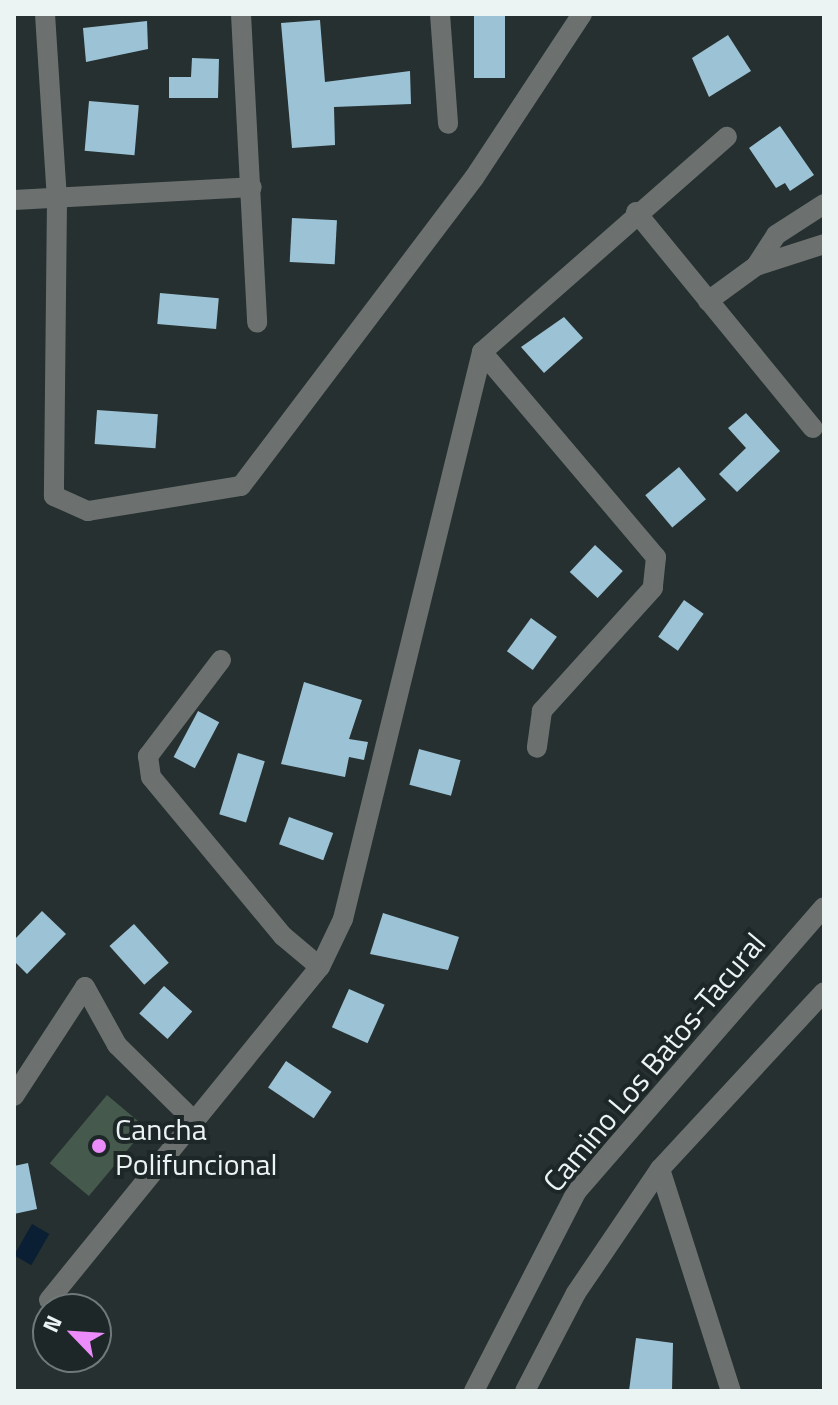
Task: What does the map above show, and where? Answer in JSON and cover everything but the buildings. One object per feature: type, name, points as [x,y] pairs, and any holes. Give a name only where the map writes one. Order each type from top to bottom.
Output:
[{"type":"street","points":[[45,14],[57,199],[54,496],[88,511],[121,510],[241,486],[474,178],[582,14]]},
{"type":"street","points":[[241,14],[257,323]]},
{"type":"street","points":[[440,14],[448,124]]},
{"type":"street","points":[[55,1293],[320,967],[343,919],[482,352],[636,212],[727,137]]},
{"type":"street","points":[[14,200],[252,187]]},
{"type":"street","points":[[708,301],[756,266],[776,235],[824,204]]},
{"type":"street","points":[[636,212],[813,428]]},
{"type":"street","points":[[756,266],[796,259],[824,244]]},
{"type":"street","points":[[482,352],[656,557],[653,588],[542,711],[537,748]]},
{"type":"street","points":[[221,660],[148,756],[151,777],[283,936],[320,967]]},
{"type":"street","name":"Camino Los Batos-Tacural","points":[[474,1391],[577,1191],[824,907]]},
{"type":"street","points":[[14,1096],[85,987],[117,1045],[196,1123]]},
{"type":"street","points":[[525,1391],[576,1293],[660,1169],[824,992]]},
{"type":"street","points":[[660,1169],[731,1391]]},
{"type":"green space","name":"Cancha Polifuncional","points":[[107,1095],[146,1128],[89,1196],[50,1163]]},
{"type":"water","points":[[32,1224],[49,1234],[31,1265],[14,1255]]},
{"type":"place","name":"Cancha Polifuncional","points":[[99,1146]]}]
